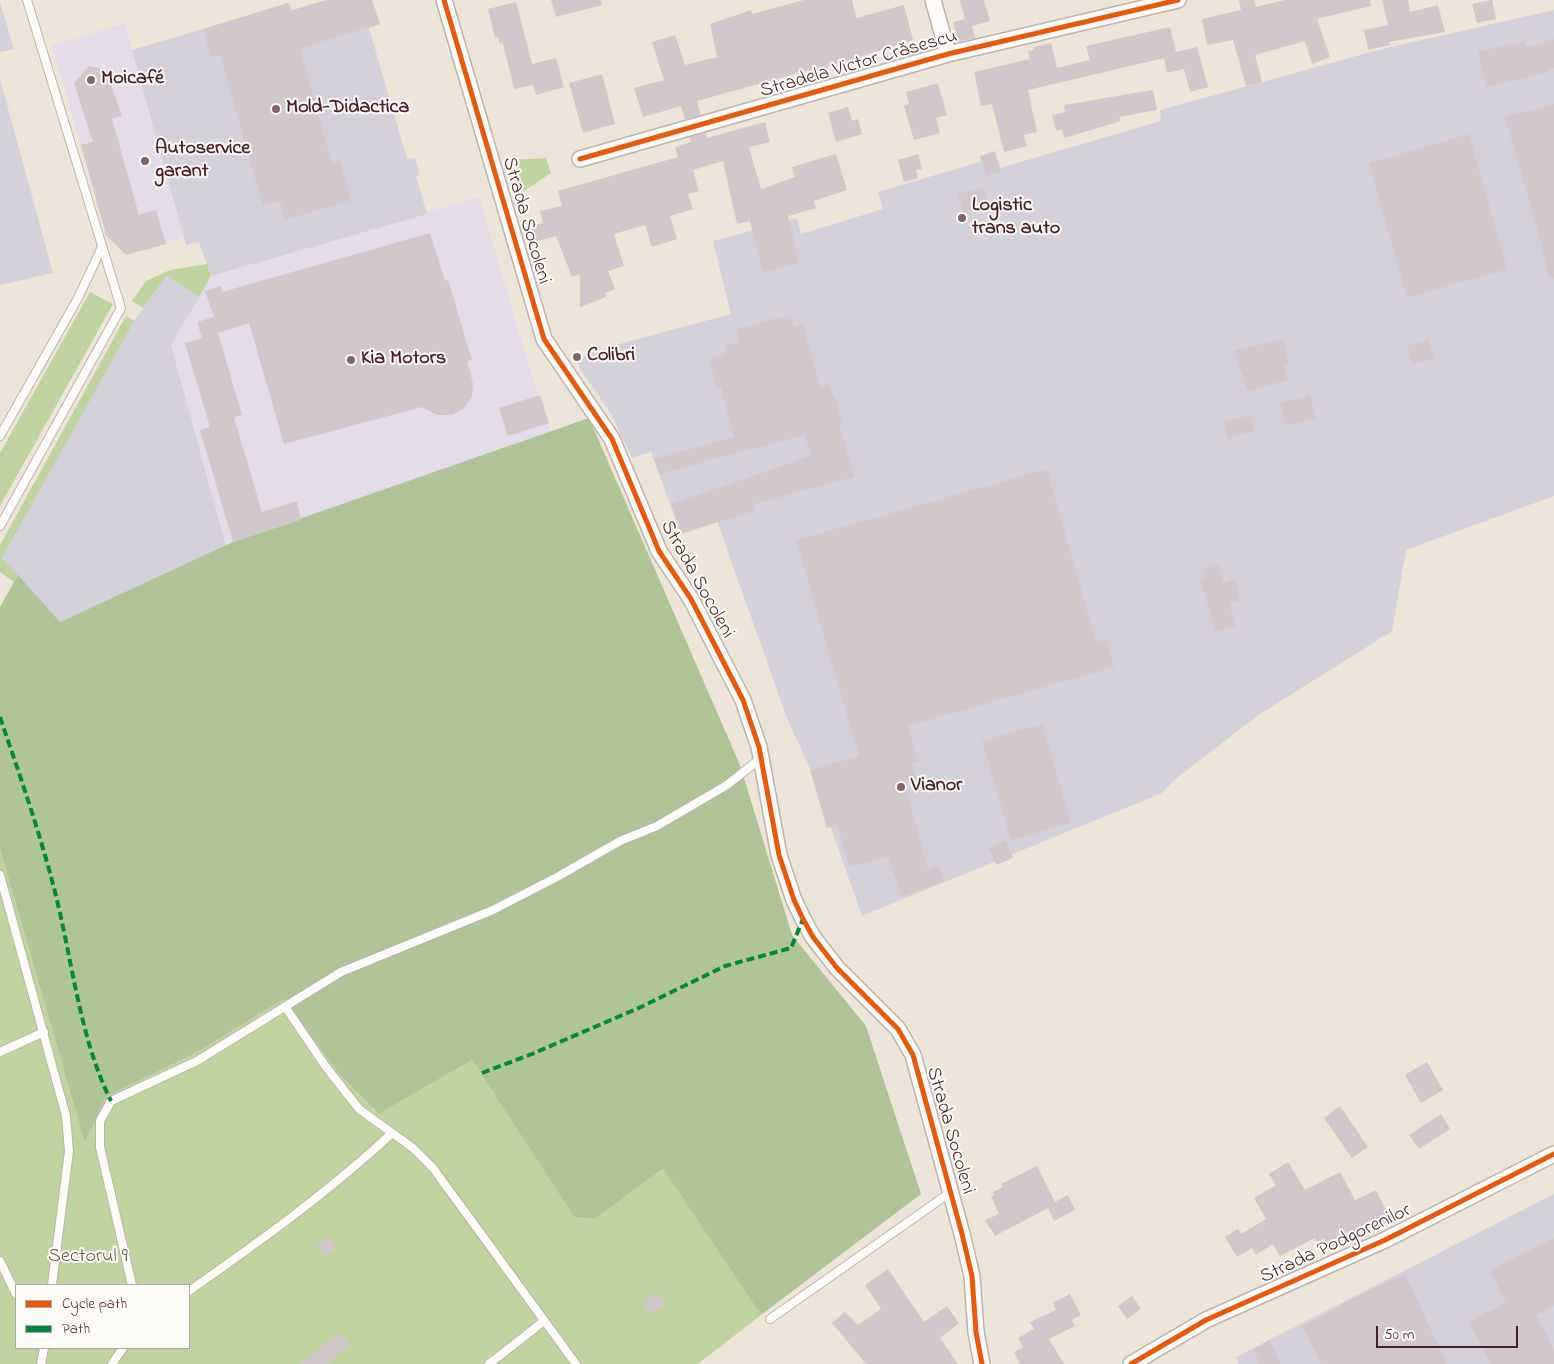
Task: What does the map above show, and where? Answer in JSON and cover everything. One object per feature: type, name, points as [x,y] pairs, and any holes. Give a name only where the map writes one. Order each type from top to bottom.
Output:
[{"type":"street","name":"Strada Socoleni","points":[[444,0],[544,339],[612,439],[659,551],[691,599],[743,700],[752,723],[761,758],[779,854],[794,900],[813,937],[853,985],[870,999],[898,1029],[912,1055],[951,1192],[972,1276],[976,1332],[982,1364]]},
{"type":"street","points":[[932,0],[948,54]]},
{"type":"street","name":"Stradela Victor Crăsescu","points":[[580,159],[948,54],[1178,0]]},
{"type":"street","name":"Strada Podgorenilor","points":[[1131,1364],[1206,1320],[1385,1240],[1554,1154]]},
{"type":"lane","points":[[0,526],[121,308],[27,0]]},
{"type":"lane","points":[[0,436],[78,298],[102,247]]},
{"type":"lane","points":[[132,1284],[100,1147],[100,1121],[111,1101],[197,1060],[286,1008],[342,972],[493,910],[549,882],[620,841],[657,826],[727,785],[761,758]]},
{"type":"lane","points":[[0,875],[66,1116],[69,1151],[52,1284]]},
{"type":"lane","points":[[0,911],[9,908]]},
{"type":"lane","points":[[286,1008],[326,1067],[359,1109],[413,1148],[432,1168],[576,1364]]},
{"type":"lane","points":[[0,1052],[44,1032]]},
{"type":"lane","points":[[190,1290],[245,1252],[344,1175],[392,1133]]},
{"type":"lane","points":[[770,1319],[951,1192]]},
{"type":"lane","points":[[0,1261],[15,1292]]},
{"type":"lane","points":[[489,1364],[544,1321]]},
{"type":"lane","points":[[41,1364],[44,1349]]},
{"type":"lane","points":[[112,1364],[122,1349]]},
{"type":"shaded area","name":"Mold-Didactica","points":[[327,0],[372,0],[380,24],[369,28],[407,159],[415,158],[420,175],[416,176],[427,214],[211,276],[199,242],[186,245],[132,50],[290,3],[292,10]]},
{"type":"shaded area","points":[[0,2],[14,49],[0,52]]},
{"type":"shaded area","points":[[1554,10],[1554,496],[1406,550],[1392,631],[1260,714],[1174,780],[1162,793],[862,916],[811,771],[787,718],[717,521],[680,531],[651,452],[632,458],[611,414],[579,367],[579,360],[586,353],[731,314],[713,241],[797,218],[801,234],[883,209],[878,192],[983,161],[986,172],[1161,121],[1160,110],[1382,49]]},
{"type":"shaded area","points":[[125,23],[184,237],[126,255],[81,145],[52,46]]},
{"type":"shaded area","points":[[0,79],[53,273],[0,285]]},
{"type":"shaded area","name":"Kia Motors","points":[[479,197],[532,376],[551,432],[226,546],[171,344],[211,276]]},
{"type":"shaded area","points":[[167,274],[199,297],[171,345],[226,546],[60,622],[2,558],[127,331]]},
{"type":"shaded area","points":[[1554,1194],[1554,1364],[1239,1364],[1236,1357]]},
{"type":"green space","points":[[546,158],[551,173],[524,191],[513,160]]},
{"type":"green space","points":[[207,264],[211,276],[199,297],[167,275],[143,308],[132,301],[146,281],[170,270]]},
{"type":"green space","points":[[90,292],[113,304],[0,506],[0,453]]},
{"type":"green space","points":[[126,316],[134,321],[2,558],[18,575],[14,582],[0,572],[0,545]]},
{"type":"green space","points":[[589,418],[740,765],[792,935],[866,1026],[921,1194],[761,1315],[663,1169],[595,1219],[574,1217],[472,1060],[379,1114],[338,1073],[284,999],[194,1054],[106,1097],[85,1143],[0,849],[0,607],[18,575],[60,622],[233,542]]},
{"type":"green space","name":"Sectorul 9","points":[[0,849],[85,1143],[106,1097],[194,1054],[284,999],[338,1073],[379,1114],[472,1060],[574,1217],[595,1219],[663,1169],[761,1315],[698,1364],[0,1364]]},
{"type":"building","name":"Mold-Didactica","points":[[327,0],[372,0],[380,24],[300,48],[332,164],[340,161],[351,200],[285,220],[280,202],[263,206],[220,55],[211,57],[203,29],[288,3],[290,11]]},
{"type":"building","points":[[551,0],[601,0],[602,5],[556,17]]},
{"type":"building","points":[[804,0],[852,0],[856,18],[904,5],[913,40],[827,67],[829,72],[811,77],[809,70],[697,101],[701,115],[685,119],[681,106],[643,117],[634,88],[664,80],[652,42],[675,35],[685,65],[717,57],[710,24],[751,10],[752,14]]},
{"type":"building","points":[[960,0],[984,0],[990,21],[972,26],[975,38],[958,42],[953,22],[965,19]]},
{"type":"building","points":[[1239,0],[1254,0],[1256,7],[1285,0],[1370,0],[1371,6],[1317,19],[1330,57],[1312,64],[1305,41],[1255,55],[1262,82],[1246,86],[1233,40],[1207,45],[1202,19],[1241,10]]},
{"type":"building","points":[[1382,0],[1408,0],[1410,12],[1438,5],[1445,32],[1389,42],[1390,45],[1368,50],[1364,30],[1388,25]]},
{"type":"building","points":[[1492,0],[1496,19],[1477,23],[1472,4]]},
{"type":"building","points":[[516,2],[532,64],[556,58],[564,87],[536,95],[533,85],[514,89],[503,43],[500,44],[498,37],[495,38],[488,9]]},
{"type":"building","points":[[1170,27],[1176,52],[1197,47],[1208,87],[1190,92],[1184,69],[1167,73],[1164,58],[1028,90],[1037,132],[1024,135],[1027,146],[1004,152],[992,104],[981,106],[974,72],[1030,59],[1028,51],[1034,50],[1033,47],[1051,43],[1057,68],[1090,60],[1086,46]]},
{"type":"building","points":[[1554,39],[1554,68],[1546,70],[1547,73],[1486,87],[1478,52],[1525,41],[1526,47]]},
{"type":"building","points":[[89,66],[106,70],[122,116],[112,119],[139,215],[156,210],[166,244],[126,255],[106,235],[81,145],[93,142],[74,83]]},
{"type":"building","points":[[602,74],[615,124],[583,133],[569,83]]},
{"type":"building","points":[[938,83],[947,115],[936,118],[940,133],[914,140],[904,106],[909,104],[906,92]]},
{"type":"building","points":[[1153,90],[1157,110],[1119,117],[1121,121],[1064,138],[1062,129],[1056,131],[1052,115],[1065,112],[1064,105]]},
{"type":"building","points":[[1554,104],[1554,278],[1549,278],[1538,232],[1505,117]]},
{"type":"building","points":[[848,107],[852,121],[858,119],[862,134],[836,142],[828,113]]},
{"type":"building","points":[[765,122],[770,142],[749,147],[761,189],[795,177],[792,167],[836,154],[847,190],[814,201],[816,208],[788,216],[799,263],[763,272],[750,221],[737,224],[723,161],[693,170],[699,191],[688,194],[693,209],[670,216],[677,239],[652,247],[645,225],[614,234],[624,266],[608,271],[615,289],[605,293],[606,297],[580,307],[580,274],[572,277],[556,236],[534,242],[530,226],[543,223],[540,211],[562,206],[558,191],[678,157],[675,147],[691,142],[690,137],[706,133],[707,138]]},
{"type":"building","points":[[1469,134],[1507,269],[1407,298],[1369,163]]},
{"type":"building","points":[[995,151],[1001,172],[986,176],[980,156]]},
{"type":"building","points":[[918,154],[922,169],[916,170],[918,178],[904,182],[898,160]]},
{"type":"building","points":[[984,187],[989,206],[963,213],[958,194]]},
{"type":"building","points":[[430,233],[445,281],[448,280],[472,360],[467,361],[473,384],[472,397],[464,408],[452,415],[437,415],[422,407],[284,444],[249,323],[218,333],[242,415],[234,417],[262,512],[297,501],[301,520],[233,542],[200,430],[210,427],[185,343],[202,338],[197,322],[214,317],[205,291],[221,286],[222,292]]},
{"type":"building","points":[[784,316],[785,320],[791,318],[794,327],[803,325],[820,387],[829,384],[832,395],[834,394],[842,423],[839,424],[854,477],[754,504],[756,510],[681,534],[671,504],[811,456],[805,435],[659,474],[654,459],[734,437],[721,387],[717,388],[709,359],[727,354],[725,346],[740,342],[736,329]]},
{"type":"building","points":[[1283,339],[1289,365],[1284,367],[1288,380],[1248,391],[1234,351]]},
{"type":"building","points":[[1429,340],[1434,359],[1412,365],[1407,346]]},
{"type":"building","points":[[540,395],[549,423],[508,436],[499,408]]},
{"type":"building","points":[[1310,395],[1316,418],[1286,426],[1280,403]]},
{"type":"building","points":[[1251,415],[1255,431],[1228,439],[1223,422]]},
{"type":"building","points":[[1047,469],[1096,642],[1106,639],[1114,667],[908,726],[918,761],[911,762],[916,778],[904,781],[928,870],[939,866],[944,881],[902,896],[888,856],[849,867],[837,825],[827,828],[810,770],[859,756],[796,540]]},
{"type":"building","points":[[1218,565],[1223,583],[1235,579],[1240,600],[1229,603],[1236,625],[1216,631],[1200,580],[1206,578],[1203,570]]},
{"type":"building","points":[[1042,724],[1071,823],[1011,840],[982,741]]},
{"type":"building","points":[[1006,841],[1013,858],[996,865],[989,848]]},
{"type":"building","points":[[1427,1062],[1443,1090],[1421,1103],[1405,1075]]},
{"type":"building","points":[[1340,1106],[1368,1147],[1352,1158],[1324,1118]]},
{"type":"building","points":[[1441,1114],[1450,1129],[1419,1149],[1409,1135]]},
{"type":"building","points":[[1288,1162],[1305,1190],[1340,1172],[1355,1200],[1376,1190],[1391,1221],[1372,1230],[1370,1227],[1329,1248],[1324,1238],[1317,1242],[1315,1238],[1280,1256],[1273,1244],[1256,1255],[1252,1248],[1237,1257],[1225,1237],[1238,1229],[1241,1234],[1266,1219],[1254,1198],[1276,1185],[1269,1174]]},
{"type":"building","points":[[1037,1166],[1055,1202],[1068,1195],[1075,1210],[1054,1221],[1048,1208],[995,1236],[985,1220],[999,1214],[991,1196],[994,1195],[993,1192],[1003,1187],[1001,1184]]},
{"type":"building","points":[[328,1236],[337,1248],[325,1257],[316,1245]]},
{"type":"building","points":[[1554,1238],[1554,1306],[1536,1315],[1554,1349],[1554,1364],[1491,1364],[1469,1322],[1506,1303],[1490,1270]]},
{"type":"building","points":[[888,1269],[924,1322],[947,1306],[959,1323],[940,1338],[958,1364],[866,1364],[832,1323],[845,1312],[858,1325],[881,1309],[865,1285]]},
{"type":"building","points":[[1405,1274],[1447,1364],[1321,1364],[1302,1326],[1341,1306],[1341,1304]]},
{"type":"building","points":[[656,1292],[666,1303],[652,1315],[642,1304]]},
{"type":"building","points":[[1070,1294],[1081,1315],[1072,1320],[1075,1326],[1049,1339],[1064,1364],[1020,1364],[1014,1352],[1023,1347],[1018,1338],[1034,1329],[1030,1322],[1056,1310],[1053,1303]]},
{"type":"building","points":[[1132,1296],[1141,1309],[1127,1319],[1118,1306]]},
{"type":"building","points":[[340,1332],[351,1345],[327,1364],[299,1364]]},
{"type":"building","points":[[1269,1340],[1281,1364],[1260,1364],[1253,1349]]},
{"type":"marked path","points":[[0,717],[48,866],[91,1050],[111,1101]]},
{"type":"marked path","points":[[482,1073],[532,1054],[641,1007],[725,966],[791,948],[803,919]]},
{"type":"cycle path","points":[[444,0],[544,339],[612,439],[659,551],[691,599],[743,700],[759,747],[779,855],[794,900],[803,919],[813,937],[837,968],[898,1029],[913,1055],[972,1276],[976,1332],[982,1364]]},
{"type":"cycle path","points":[[580,159],[948,54],[1178,0]]},
{"type":"cycle path","points":[[1131,1364],[1206,1320],[1385,1240],[1554,1154]]},
{"type":"place","name":"Moicafé","points":[[91,80]]},
{"type":"place","name":"Mold-Didactica","points":[[276,109]]},
{"type":"place","name":"Autoservice garant","points":[[145,161]]},
{"type":"place","name":"Logistic trans auto","points":[[962,218]]},
{"type":"place","name":"Colibri","points":[[577,357]]},
{"type":"place","name":"Kia Motors","points":[[351,360]]},
{"type":"place","name":"Vianor","points":[[901,787]]}]
